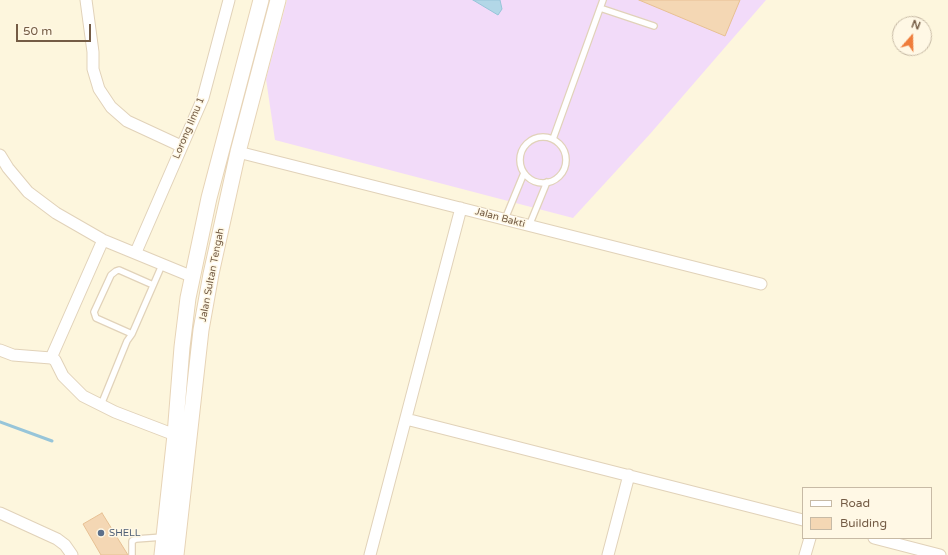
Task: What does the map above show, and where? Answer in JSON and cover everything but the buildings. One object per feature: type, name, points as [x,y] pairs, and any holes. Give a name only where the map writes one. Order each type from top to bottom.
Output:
[{"type":"main road","name":"Jalan Sultan Tengah","points":[[162,555],[175,435],[185,320],[210,198],[261,0]]},
{"type":"main road","name":"Jalan Sultan Tengah","points":[[176,555],[201,330],[211,274],[238,152],[278,0]]},
{"type":"street","points":[[86,0],[93,52],[93,69],[99,89],[111,107],[127,121],[181,146]]},
{"type":"street","name":"Lorong Ilmu 1","points":[[136,252],[203,98],[229,0]]},
{"type":"street","name":"Jalan Bakti","points":[[238,152],[761,284]]},
{"type":"street","points":[[0,155],[8,168],[28,192],[56,213],[103,240],[136,252],[162,265],[193,277]]},
{"type":"street","points":[[370,555],[461,208]]},
{"type":"street","points":[[52,358],[103,240]]},
{"type":"street","points":[[0,350],[13,355],[52,358],[55,360],[63,376],[83,396],[115,412],[175,435]]},
{"type":"street","points":[[406,419],[802,520]]},
{"type":"street","points":[[608,555],[629,476]]},
{"type":"street","points":[[0,513],[57,539],[65,545],[72,555]]},
{"type":"street","points":[[805,555],[810,539]]},
{"type":"street","points":[[878,539],[940,555]]},
{"type":"lane","points":[[553,139],[603,0]]},
{"type":"lane","points":[[600,8],[654,26]]},
{"type":"lane","points":[[538,137],[546,137],[553,139],[560,144],[566,159],[565,167],[561,174],[554,180],[538,182],[530,179],[524,173],[520,166],[519,159],[521,151],[531,140],[538,137]]},
{"type":"lane","points":[[505,219],[524,173]]},
{"type":"lane","points":[[529,226],[547,182]]},
{"type":"lane","points":[[101,404],[127,341],[132,334],[162,265]]},
{"type":"lane","points":[[132,334],[96,318],[94,312],[111,275],[116,271],[119,270],[153,285]]},
{"type":"lane","points":[[132,555],[132,541],[136,539],[164,537]]},
{"type":"shaded area","points":[[287,0],[766,0],[650,134],[573,218],[275,140],[266,79]]},
{"type":"water","points":[[473,0],[500,0],[502,9],[498,15]]},
{"type":"waterway","points":[[0,422],[52,441]]},
{"type":"place","name":"SHELL","points":[[101,533]]}]
